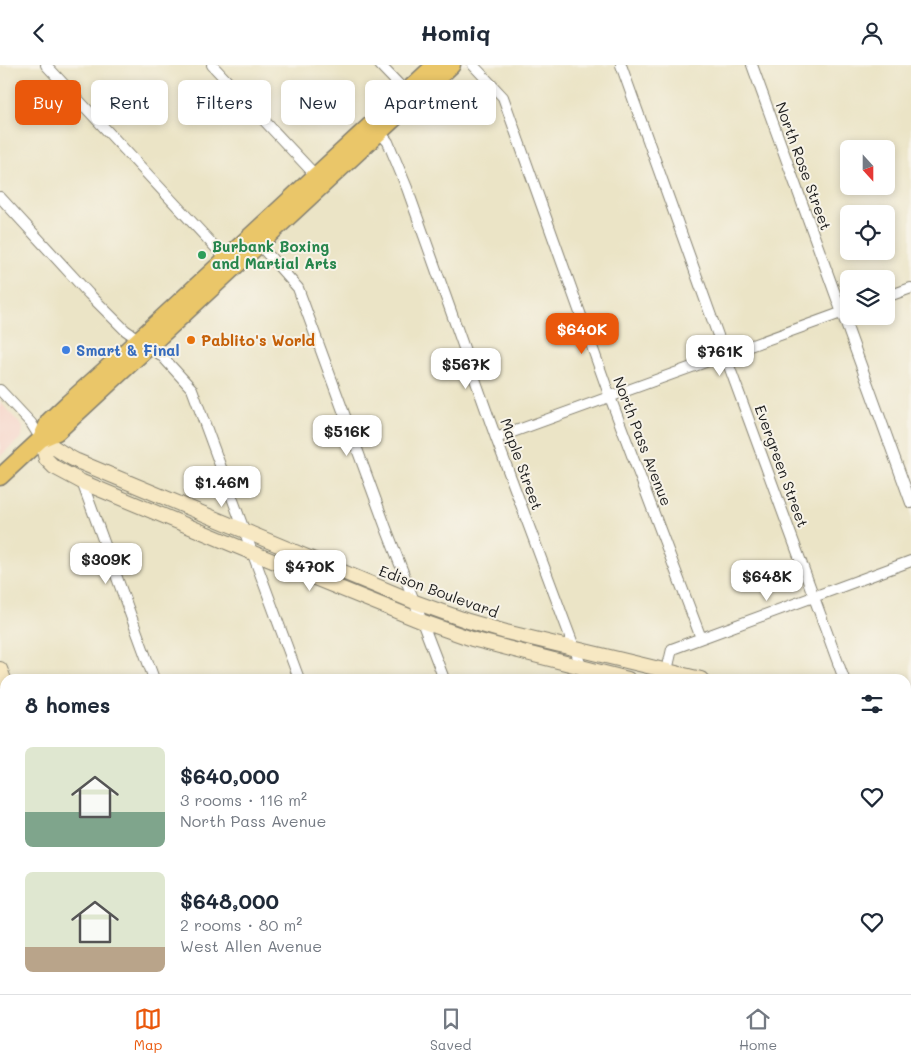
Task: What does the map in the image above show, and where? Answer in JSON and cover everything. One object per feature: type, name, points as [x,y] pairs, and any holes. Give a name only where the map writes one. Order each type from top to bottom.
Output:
[{"type":"main road","points":[[423,80],[435,65]]},
{"type":"main road","points":[[432,80],[452,65]]},
{"type":"main road","points":[[0,477],[41,439],[57,432],[144,343],[379,125]]},
{"type":"main road","name":"Edison Boulevard","points":[[41,439],[46,459],[54,467],[82,482],[421,621],[582,674]]},
{"type":"main road","name":"Edison Boulevard","points":[[41,439],[71,459],[415,603],[477,624],[666,674]]},
{"type":"main road","name":"Edison Boulevard","points":[[594,674],[607,674]]},
{"type":"street","points":[[46,65],[230,263]]},
{"type":"street","points":[[212,65],[320,180]]},
{"type":"street","points":[[380,65],[395,80]]},
{"type":"street","name":"North Pass Avenue","points":[[473,65],[503,97],[610,397],[701,638]]},
{"type":"street","name":"Evergreen Street","points":[[622,65],[725,355],[842,674]]},
{"type":"street","name":"North Rose Street","points":[[752,65],[840,298]]},
{"type":"street","name":"Maple Street","points":[[376,128],[388,142],[407,188],[496,438],[573,648],[585,674]]},
{"type":"street","points":[[0,197],[89,294],[128,333],[161,355],[192,389],[297,674]]},
{"type":"street","points":[[255,240],[298,288],[442,674]]},
{"type":"street","points":[[895,294],[911,288]]},
{"type":"street","points":[[496,438],[840,313]]},
{"type":"street","name":"North Rose Street","points":[[850,325],[911,503]]},
{"type":"street","name":"Edison Boulevard","points":[[0,390],[30,423],[41,439]]},
{"type":"street","points":[[82,482],[152,674]]},
{"type":"street","points":[[666,674],[672,649],[911,561]]},
{"type":"shaded area","points":[[0,402],[23,427],[22,437],[0,456]]},
{"type":"place","name":"Burbank Boxing and Martial Arts","points":[[202,255]]},
{"type":"place","name":"Pablito's World","points":[[191,340]]},
{"type":"place","name":"Smart & Final","points":[[66,350]]}]
